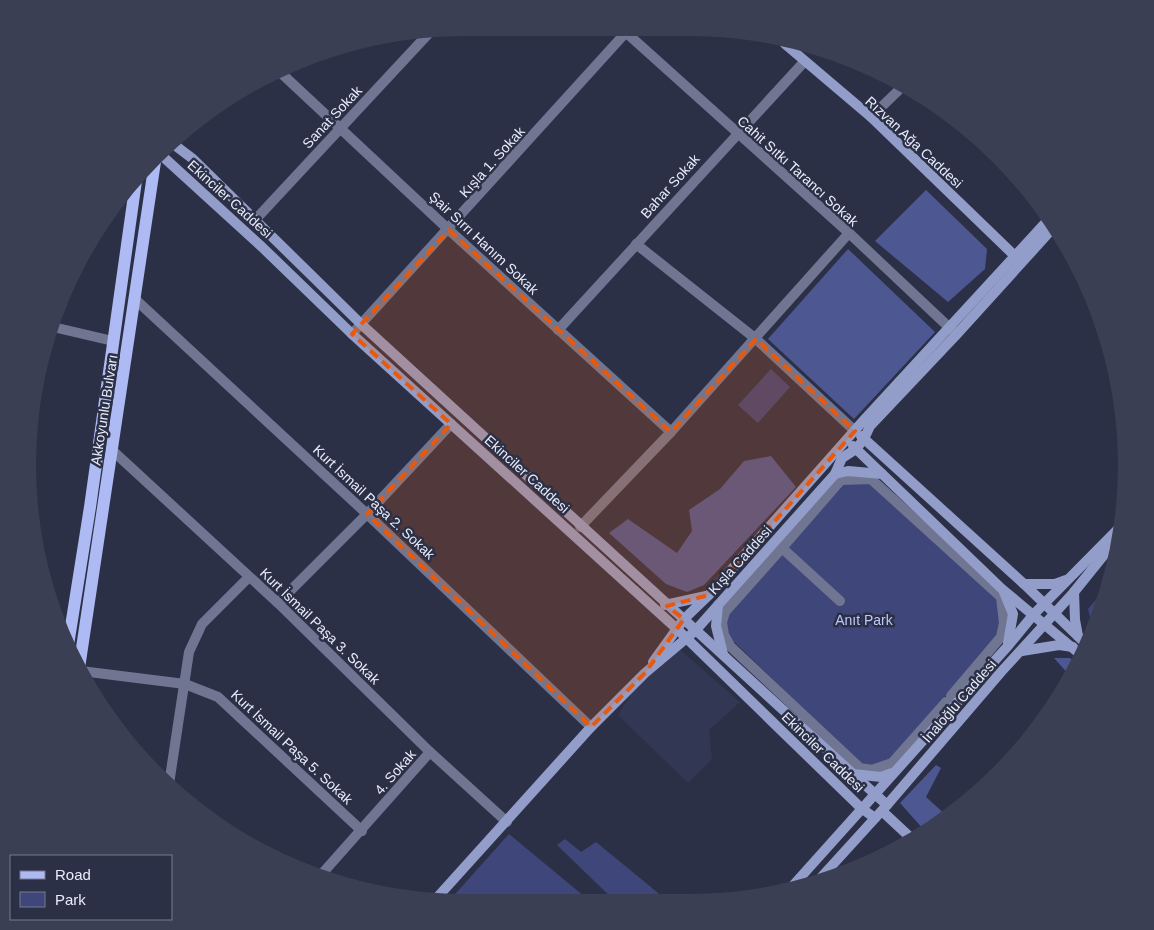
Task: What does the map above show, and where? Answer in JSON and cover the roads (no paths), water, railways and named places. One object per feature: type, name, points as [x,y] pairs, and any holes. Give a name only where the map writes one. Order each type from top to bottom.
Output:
[{"type":"main road","name":"Rızvan Ağa Caddesi","points":[[791,49],[870,118],[1018,259]]},
{"type":"main road","name":"Ekinciler Caddesi","points":[[178,147],[193,159],[361,324],[580,527],[684,619],[874,794],[881,811],[906,834]]},
{"type":"main road","name":"Ekinciler Caddesi","points":[[164,160],[262,246],[352,334],[677,629],[861,808],[881,811]]},
{"type":"main road","name":"Akkoyunlu Bulvarı","points":[[81,656],[155,170]]},
{"type":"main road","name":"Akkoyunlu Bulvarı","points":[[70,631],[134,193]]},
{"type":"main road","points":[[1018,259],[1044,226]]},
{"type":"main road","name":"Kışla Caddesi","points":[[441,893],[591,727],[645,673],[687,639],[835,474],[842,458],[856,449],[864,439],[870,426],[953,331],[1018,259],[1048,232]]},
{"type":"main road","points":[[645,673],[684,619],[709,595],[855,430],[953,331]]},
{"type":"main road","points":[[855,430],[1045,603],[1081,640]]},
{"type":"main road","points":[[846,440],[1002,589],[1076,650]]},
{"type":"main road","points":[[835,474],[853,472],[882,474]]},
{"type":"main road","points":[[798,879],[1007,647],[1034,614],[1112,535]]},
{"type":"main road","name":"İnaloğlu Caddesi","points":[[826,871],[1022,651],[1054,612],[1074,592],[1110,546]]},
{"type":"main road","points":[[1024,584],[1055,584],[1069,579]]},
{"type":"main road","points":[[1002,589],[1013,614],[1007,647]]},
{"type":"main road","points":[[1074,592],[1075,620],[1081,638]]},
{"type":"main road","points":[[666,605],[692,601],[709,595]]},
{"type":"main road","points":[[718,605],[718,640],[725,657]]},
{"type":"main road","points":[[1022,651],[1059,645],[1073,647]]},
{"type":"main road","points":[[852,774],[881,777],[893,773]]},
{"type":"street","name":"Kışla 1. Sokak","points":[[352,334],[449,230],[621,36]]},
{"type":"street","name":"Cahit Sıtkı Tarancı Sokak","points":[[632,36],[736,134],[849,233],[953,331]]},
{"type":"street","name":"Sanat Sokak","points":[[255,220],[424,38]]},
{"type":"street","name":"Bahar Sokak","points":[[558,330],[804,62]]},
{"type":"street","name":"Şair Sırrı Hanım Sokak","points":[[284,76],[449,230],[671,432]]},
{"type":"street","points":[[870,118],[898,91]]},
{"type":"street","points":[[580,527],[671,432],[849,233]]},
{"type":"street","points":[[636,244],[756,339],[855,430]]},
{"type":"street","name":"Kurt İsmail Paşa 2. Sokak","points":[[136,300],[367,514],[591,727]]},
{"type":"street","points":[[59,328],[113,342]]},
{"type":"street","points":[[278,603],[367,514],[451,424]]},
{"type":"street","name":"Kurt İsmail Paşa 3. Sokak","points":[[113,451],[278,603],[430,752],[507,822]]},
{"type":"street","points":[[871,479],[1001,597],[1004,606],[1004,623],[1000,638],[892,763],[872,770],[860,768],[761,678],[731,647],[724,634],[722,622],[725,612],[782,548],[841,480],[871,479]]},
{"type":"street","points":[[782,548],[840,601]]},
{"type":"street","points":[[170,776],[189,652],[202,624],[249,577]]},
{"type":"street","name":"Kurt İsmail Paşa 5. Sokak","points":[[90,672],[185,684],[218,697],[362,831]]},
{"type":"street","name":"4. Sokak","points":[[325,870],[430,752]]},
{"type":"park label","name":"Anıt Park","points":[[864,620]]}]
